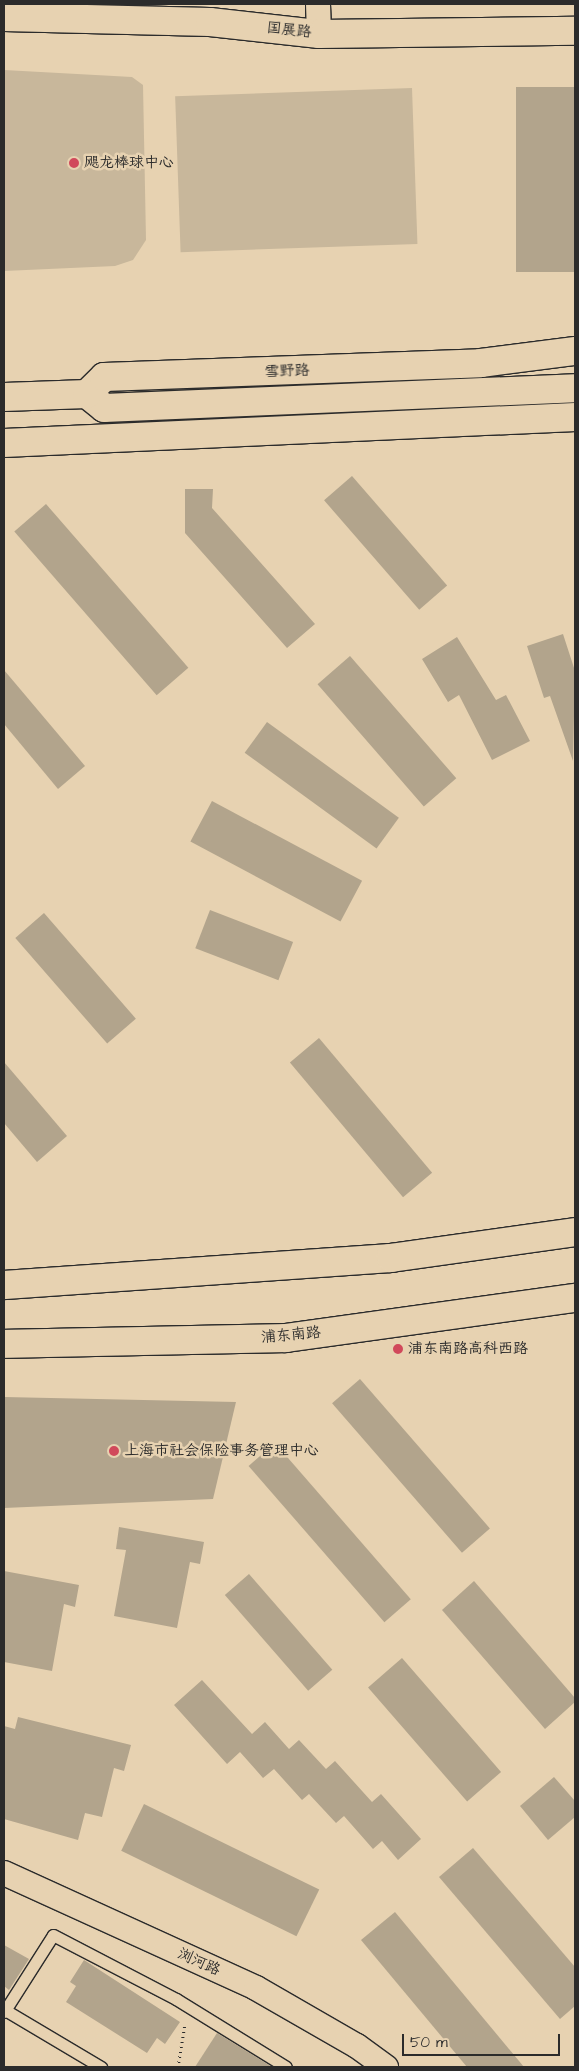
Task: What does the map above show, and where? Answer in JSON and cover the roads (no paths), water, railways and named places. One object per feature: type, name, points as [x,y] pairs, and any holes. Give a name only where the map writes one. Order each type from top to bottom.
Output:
[{"type":"street","points":[[318,4],[319,34]]},
{"type":"street","name":"国展路","points":[[4,17],[210,22],[319,34],[575,31]]},
{"type":"street","name":"雪野路","points":[[87,394],[104,377],[481,363],[575,351]]},
{"type":"street","points":[[4,397],[87,394],[104,408],[575,388]]},
{"type":"street","points":[[4,443],[575,417]]},
{"type":"street","points":[[4,1285],[391,1258],[575,1232]]},
{"type":"street","name":"浦东南路","points":[[4,1344],[286,1338],[575,1298]]},
{"type":"street","name":"浏河路","points":[[4,1873],[256,1988],[357,2046],[386,2067]]},
{"type":"lane","points":[[101,2067],[4,2011],[53,1935],[176,1999],[286,2067]]},
{"type":"place","name":"飓龙棒球中心","points":[[74,163]]},
{"type":"place","name":"浦东南路高科西路","points":[[398,1349]]},
{"type":"place","name":"上海市社会保险事务管理中心","points":[[114,1451]]}]
